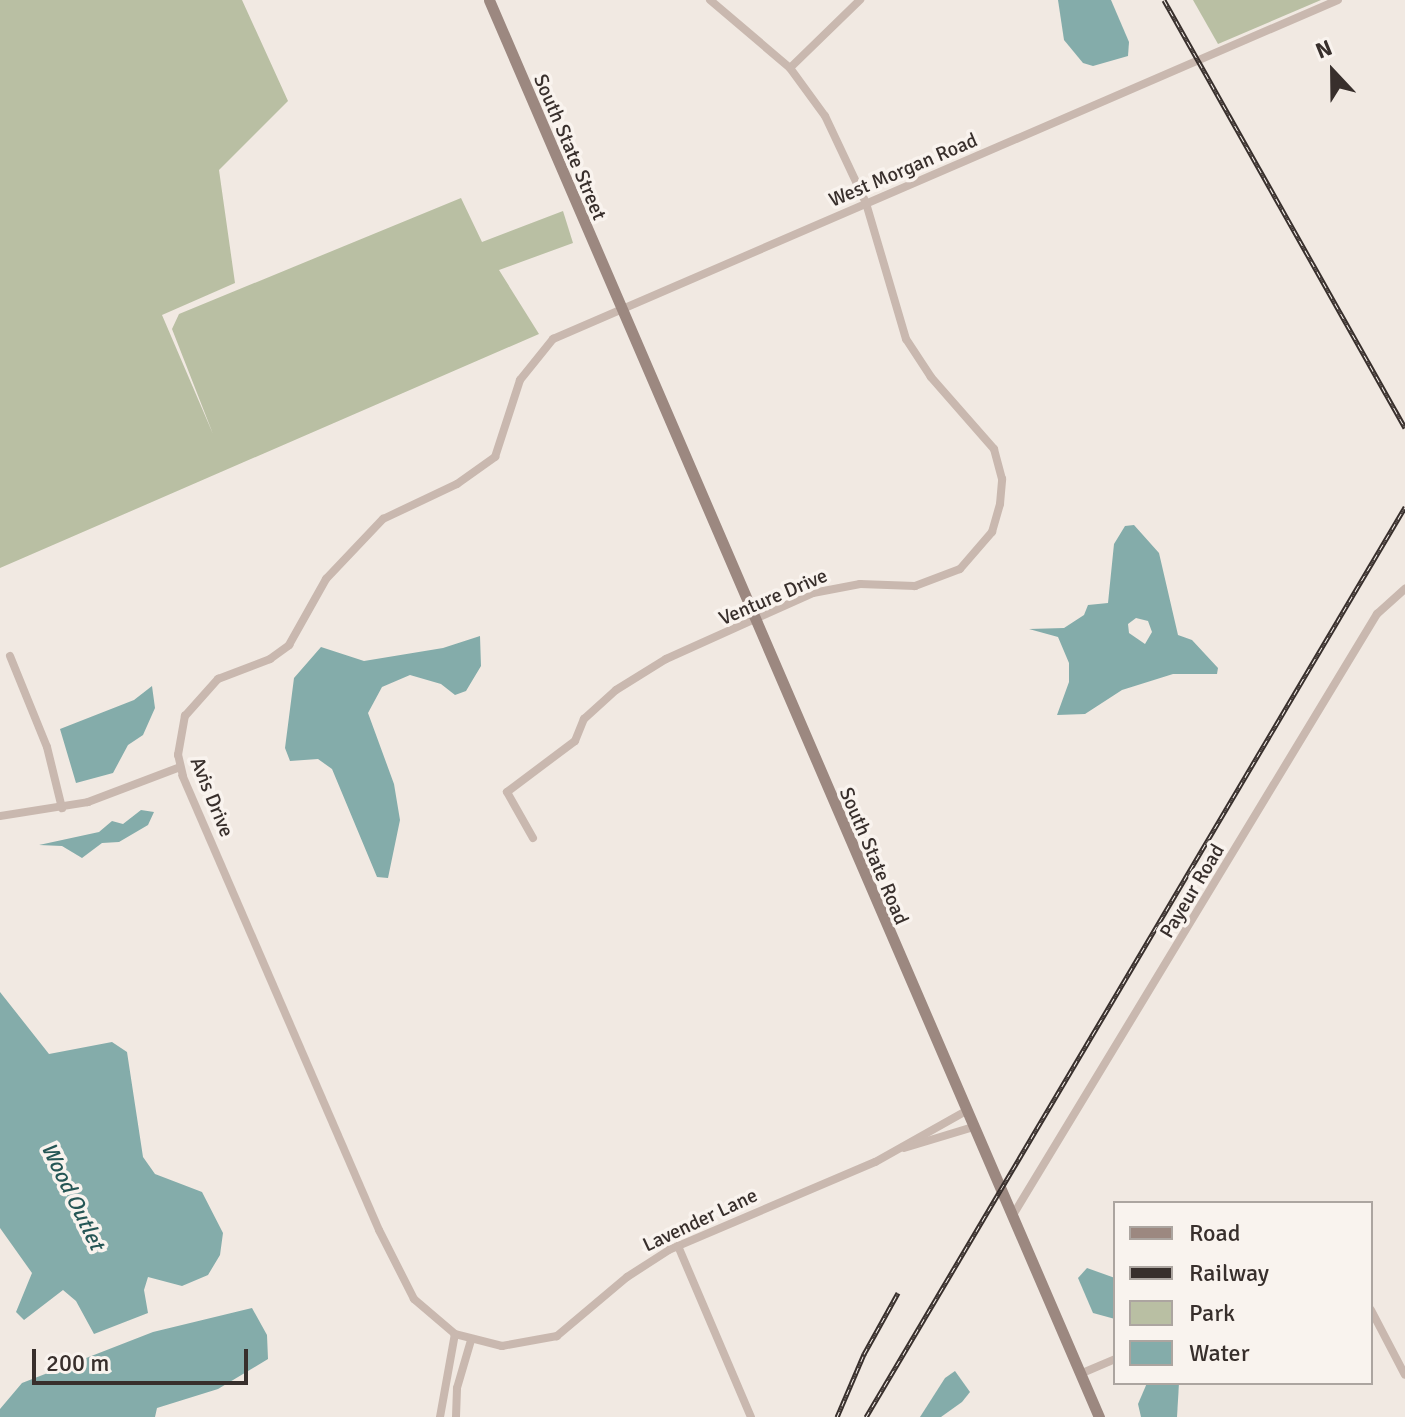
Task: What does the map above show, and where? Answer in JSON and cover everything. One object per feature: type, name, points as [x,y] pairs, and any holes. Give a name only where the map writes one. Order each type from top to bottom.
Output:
[{"type":"main road","name":"South State Street","points":[[489,0],[619,308]]},
{"type":"main road","name":"South State Road","points":[[619,308],[1099,1417]]},
{"type":"street","name":"Venture Drive","points":[[533,838],[507,792],[575,741],[584,719],[638,675],[839,586],[915,586],[960,569],[992,532],[1000,504],[1002,479],[994,449],[931,377],[906,339],[866,203],[825,116],[790,68],[710,0]]},
{"type":"street","points":[[790,68],[860,0]]},
{"type":"street","name":"West Morgan Road","points":[[619,308],[1338,0]]},
{"type":"street","name":"Avis Drive","points":[[384,1242],[180,767],[182,728],[199,694],[224,675],[270,659],[289,645],[326,579],[383,519],[457,484],[495,457],[528,366],[553,339],[619,308]]},
{"type":"street","name":"Payeur Road","points":[[1013,1215],[1377,614],[1405,589]]},
{"type":"street","points":[[10,656],[47,747],[62,808]]},
{"type":"street","points":[[0,816],[62,808],[180,767]]},
{"type":"street","name":"Lavender Lane","points":[[903,1148],[966,1111]]},
{"type":"street","name":"Lavender Lane","points":[[384,1242],[414,1299],[455,1334],[502,1346],[557,1336],[636,1270],[678,1246],[903,1148],[973,1127]]},
{"type":"street","points":[[678,1246],[751,1417]]},
{"type":"street","points":[[1373,1314],[1405,1375]]},
{"type":"street","points":[[440,1417],[455,1334]]},
{"type":"street","points":[[456,1417],[457,1388],[471,1340]]},
{"type":"street","points":[[1080,1374],[1113,1360]]},
{"type":"green space","points":[[0,0],[242,0],[288,101],[219,170],[235,283],[162,315],[213,434],[172,329],[179,314],[461,198],[482,242],[563,211],[573,243],[499,270],[539,334],[0,568]]},
{"type":"green space","points":[[1193,0],[1321,0],[1218,44]]},
{"type":"water","points":[[1058,0],[1111,0],[1129,42],[1128,56],[1093,66],[1083,63],[1064,40]]},
{"type":"water","points":[[1134,525],[1159,553],[1178,635],[1192,640],[1218,668],[1217,674],[1173,674],[1122,690],[1085,714],[1057,715],[1069,682],[1069,663],[1058,637],[1029,629],[1064,628],[1084,615],[1088,605],[1108,603],[1114,544],[1125,526]],"holes":[[[1136,618],[1148,621],[1152,632],[1145,644],[1129,633],[1128,624]]]},
{"type":"water","points":[[480,636],[481,666],[466,691],[455,695],[441,684],[410,675],[382,687],[368,713],[394,784],[400,820],[388,878],[377,877],[332,769],[318,759],[290,761],[285,748],[294,678],[321,647],[364,661],[443,648]]},
{"type":"water","points":[[152,686],[155,708],[143,735],[128,745],[113,773],[76,783],[60,729],[134,700]]},
{"type":"water","points":[[141,810],[154,812],[148,825],[119,842],[102,843],[82,858],[62,846],[39,845],[99,832],[112,821],[123,824]]},
{"type":"water","name":"Wood Outlet","points":[[0,992],[49,1054],[112,1042],[127,1052],[143,1157],[155,1174],[202,1192],[223,1233],[220,1255],[208,1275],[182,1286],[148,1277],[144,1290],[148,1313],[94,1334],[76,1301],[63,1290],[24,1320],[16,1312],[32,1273],[0,1228]]},
{"type":"water","points":[[1087,1268],[1113,1277],[1113,1318],[1093,1313],[1078,1278]]},
{"type":"water","points":[[252,1308],[267,1335],[268,1359],[218,1389],[157,1408],[155,1417],[0,1417],[0,1409],[22,1383],[153,1332]]},
{"type":"water","points":[[955,1371],[970,1392],[941,1417],[920,1417],[945,1378]]},
{"type":"water","points":[[1146,1385],[1179,1385],[1177,1417],[1141,1417],[1138,1404]]},
{"type":"railway","points":[[1164,0],[1405,428]]},
{"type":"railway","points":[[866,1417],[1405,507]]},
{"type":"railway","points":[[837,1417],[864,1354],[898,1293]]}]
